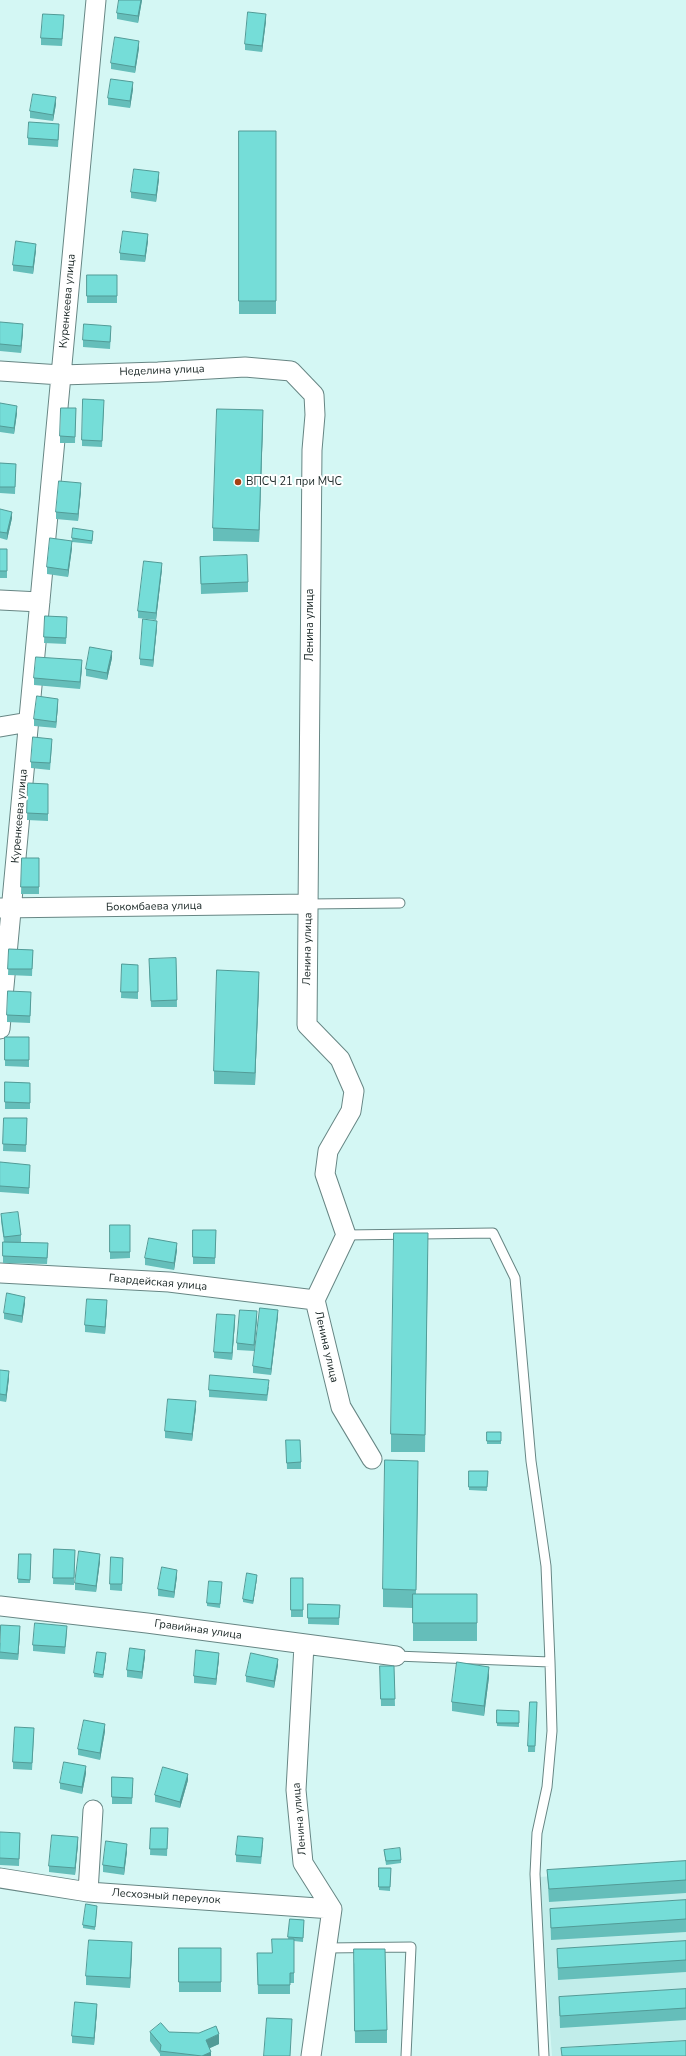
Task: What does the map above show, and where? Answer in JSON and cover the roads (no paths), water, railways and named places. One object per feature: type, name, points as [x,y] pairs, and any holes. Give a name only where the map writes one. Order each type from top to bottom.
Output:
[{"type":"street","name":"Куренкеева улица","points":[[0,1029],[6,909],[28,722],[40,602],[96,0]]},
{"type":"street","name":"Неделина улица","points":[[0,371],[61,375],[158,372],[245,367],[291,371],[314,395]]},
{"type":"street","name":"Ленина улица","points":[[314,395],[315,415],[312,450],[307,1025],[340,1059],[354,1091],[350,1111],[328,1151],[325,1174],[346,1235],[316,1300],[341,1407],[372,1459]]},
{"type":"street","points":[[0,600],[40,602]]},
{"type":"street","points":[[0,727],[28,722]]},
{"type":"street","name":"Бокомбаева улица","points":[[6,909],[309,904]]},
{"type":"street","name":"Гвардейская улица","points":[[0,1273],[169,1282],[316,1300]]},
{"type":"street","name":"Гравийная улица","points":[[0,1606],[147,1623],[396,1656]]},
{"type":"street","name":"Ленина улица","points":[[304,1645],[296,1798],[303,1863],[332,1909]]},
{"type":"street","points":[[88,1892],[93,1810]]},
{"type":"street","name":"Лесхозный переулок","points":[[0,1878],[88,1892],[332,1909]]},
{"type":"street","points":[[311,2056],[332,1909]]},
{"type":"lane","points":[[309,904],[400,903]]},
{"type":"lane","points":[[346,1235],[493,1233],[515,1278],[530,1461],[546,1566],[550,1662],[551,1738],[547,1787],[537,1832],[535,1874],[544,2056]]},
{"type":"lane","points":[[396,1656],[550,1662]]},
{"type":"lane","points":[[326,1948],[411,1947],[406,2056]]},
{"type":"place","name":"ВПСЧ 21 при МЧС","points":[[238,482]]}]
